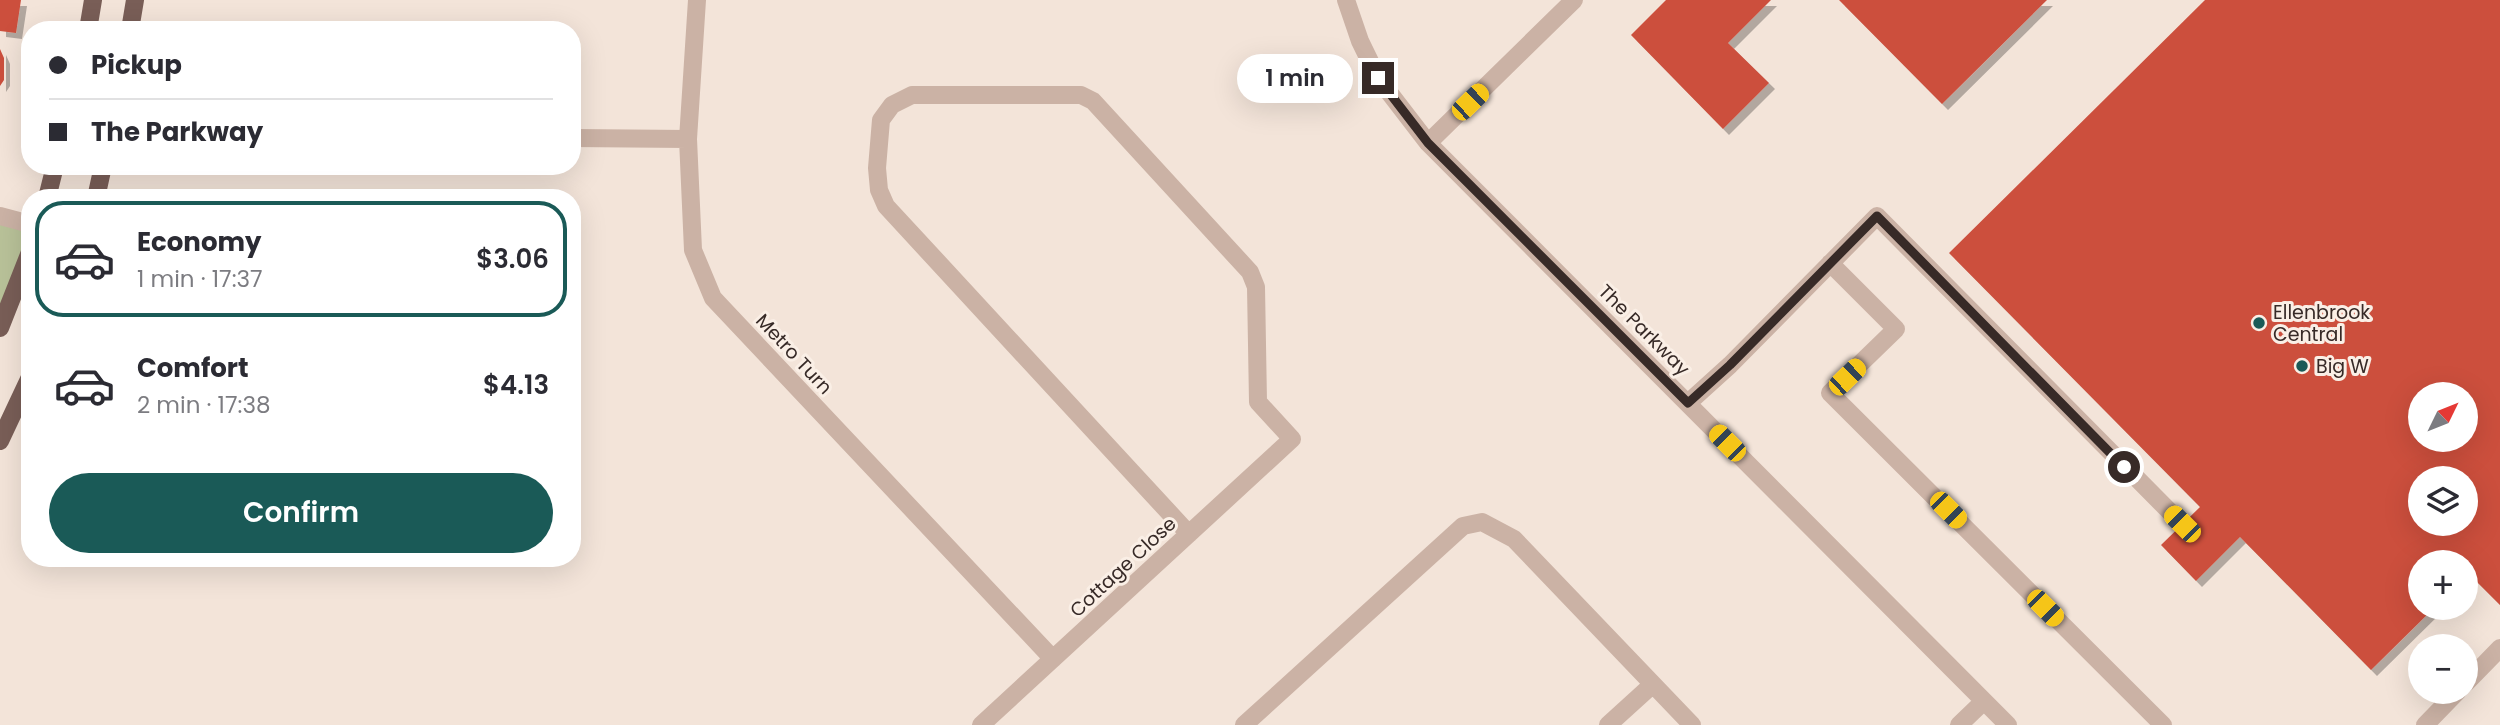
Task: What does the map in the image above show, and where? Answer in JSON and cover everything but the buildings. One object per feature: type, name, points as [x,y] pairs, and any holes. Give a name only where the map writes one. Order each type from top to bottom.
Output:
[{"type":"main road","points":[[90,21],[93,0]]},
{"type":"main road","points":[[132,21],[135,0]]},
{"type":"main road","points":[[0,328],[21,275]]},
{"type":"main road","points":[[0,441],[21,396]]},
{"type":"street","name":"Metro Turn","points":[[697,0],[688,139],[693,250],[713,298],[1053,659]]},
{"type":"street","name":"The Parkway","points":[[1346,0],[1360,41],[1378,78],[1428,143],[2008,725]]},
{"type":"street","points":[[1428,143],[1574,0]]},
{"type":"street","name":"Cottage Close","points":[[981,725],[1189,534],[1292,439],[1258,402],[1256,287],[1250,272],[1093,100],[1081,94],[912,95],[892,105],[881,120],[877,168],[879,190],[886,206],[1189,534]]},
{"type":"street","points":[[581,138],[688,139]]},
{"type":"street","points":[[0,216],[21,222]]},
{"type":"street","points":[[1688,403],[1730,365],[1877,216],[2182,524]]},
{"type":"street","points":[[1830,263],[1896,329],[1830,393],[2163,725]]},
{"type":"street","points":[[1244,725],[1463,526],[1482,522],[1514,539],[1692,725]]},
{"type":"street","points":[[2478,671],[2500,648]]},
{"type":"street","points":[[1608,725],[1652,685]]},
{"type":"street","points":[[1959,725],[1984,701]]},
{"type":"street","points":[[2425,725],[2445,704]]},
{"type":"green space","points":[[0,216],[21,222],[21,275],[0,328]]},
{"type":"place","name":"Ellenbrook Central","points":[[2259,323]]},
{"type":"place","name":"Big W","points":[[2302,366]]},
{"type":"route","points":[[1378,78],[1428,143],[1688,403],[1730,365],[1877,216],[2124,467]]}]
